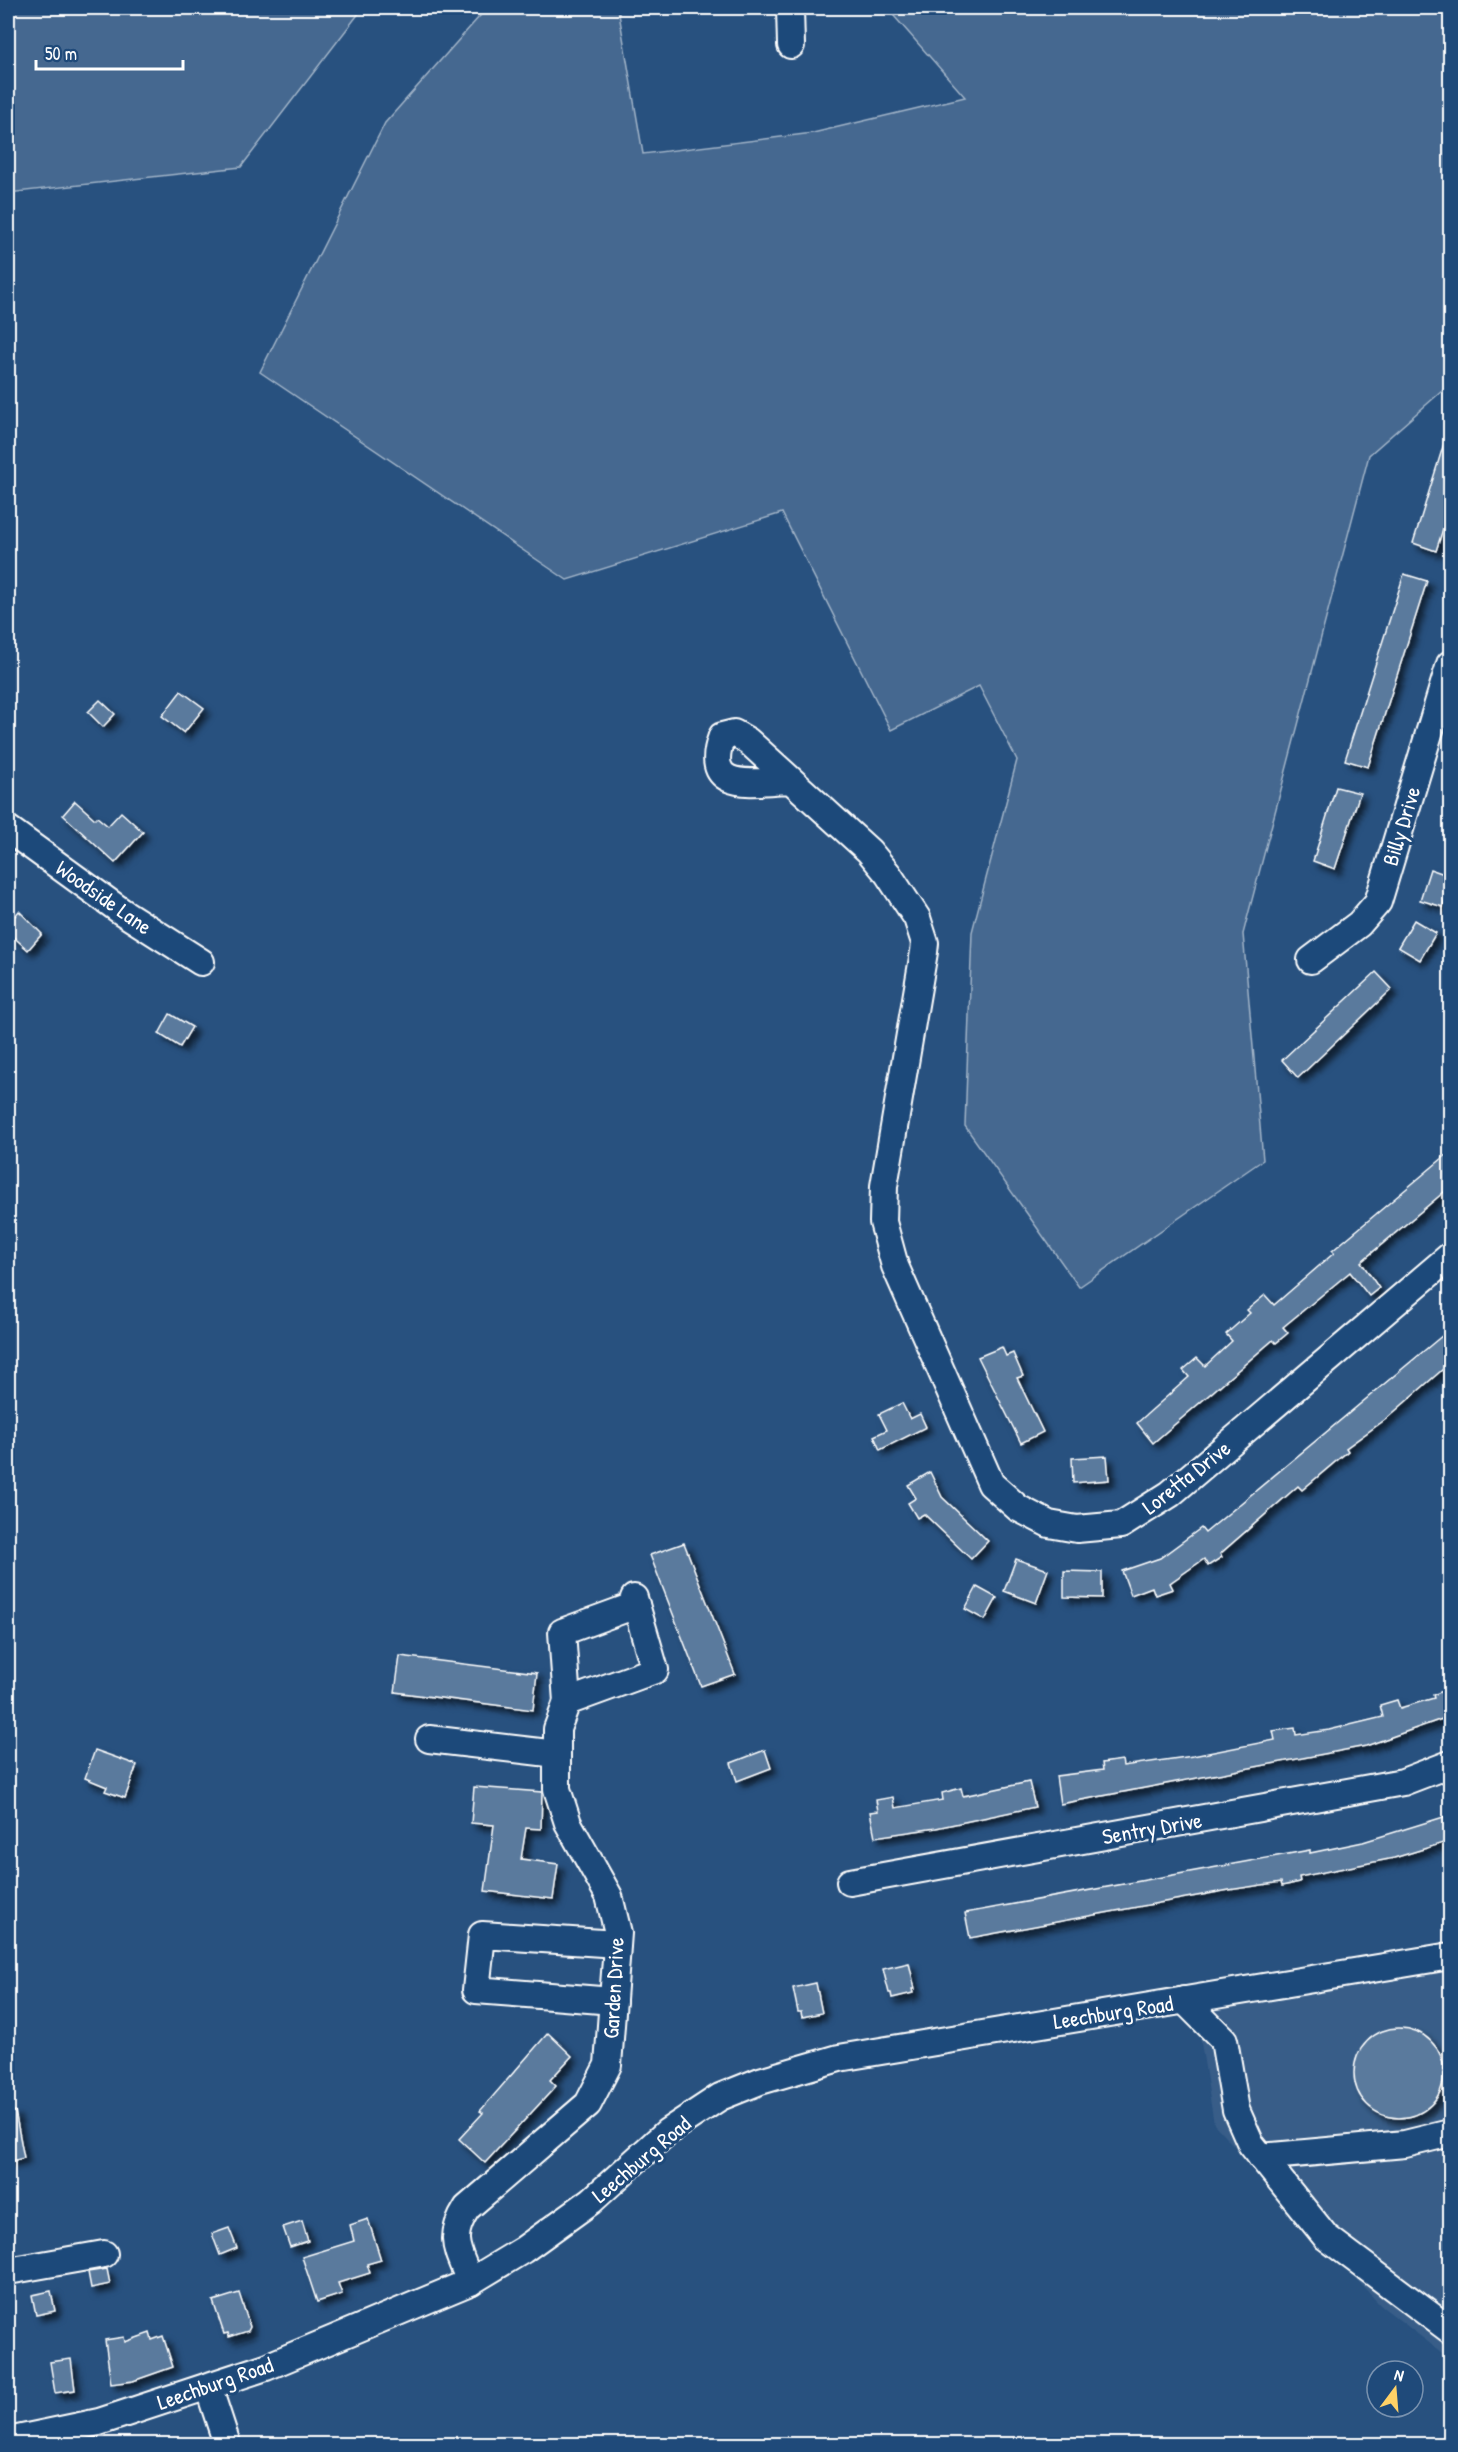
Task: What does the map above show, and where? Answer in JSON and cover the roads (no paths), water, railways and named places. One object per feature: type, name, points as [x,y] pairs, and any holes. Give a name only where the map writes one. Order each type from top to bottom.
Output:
[{"type":"street","points":[[790,8],[791,45]]},
{"type":"street","name":"Billy Drive","points":[[1311,960],[1359,924],[1377,902],[1450,664]]},
{"type":"street","name":"Loretta Drive","points":[[788,780],[818,803],[869,851],[888,874],[917,918],[923,933],[924,952],[882,1202],[884,1222],[895,1266],[991,1484],[1018,1508],[1048,1524],[1058,1526],[1077,1529],[1121,1525],[1170,1494],[1450,1256]]},
{"type":"street","name":"Woodside Lane","points":[[8,829],[121,910],[201,962]]},
{"type":"street","points":[[635,1602],[655,1670],[567,1702],[562,1632],[635,1602]]},
{"type":"street","name":"Garden Drive","points":[[470,2282],[455,2241],[456,2224],[467,2208],[588,2104],[608,2066],[618,1933],[609,1896],[568,1823],[557,1789],[557,1729],[567,1702]]},
{"type":"street","points":[[429,1739],[557,1754]]},
{"type":"street","name":"Sentry Drive","points":[[850,1882],[1403,1782],[1450,1764]]},
{"type":"street","points":[[613,2001],[476,1990],[482,1935],[617,1944]]},
{"type":"street","name":"Leechburg Road","points":[[8,2441],[99,2422],[266,2367],[470,2282],[523,2250],[591,2201],[667,2132],[720,2097],[760,2081],[839,2058],[1450,1956]]},
{"type":"street","points":[[1184,2000],[1224,2040],[1236,2110],[1251,2144],[1326,2238],[1450,2330]]},
{"type":"street","points":[[1261,2157],[1405,2144],[1450,2133]]},
{"type":"street","points":[[8,2271],[104,2254]]},
{"type":"street","points":[[208,2386],[227,2445]]}]
